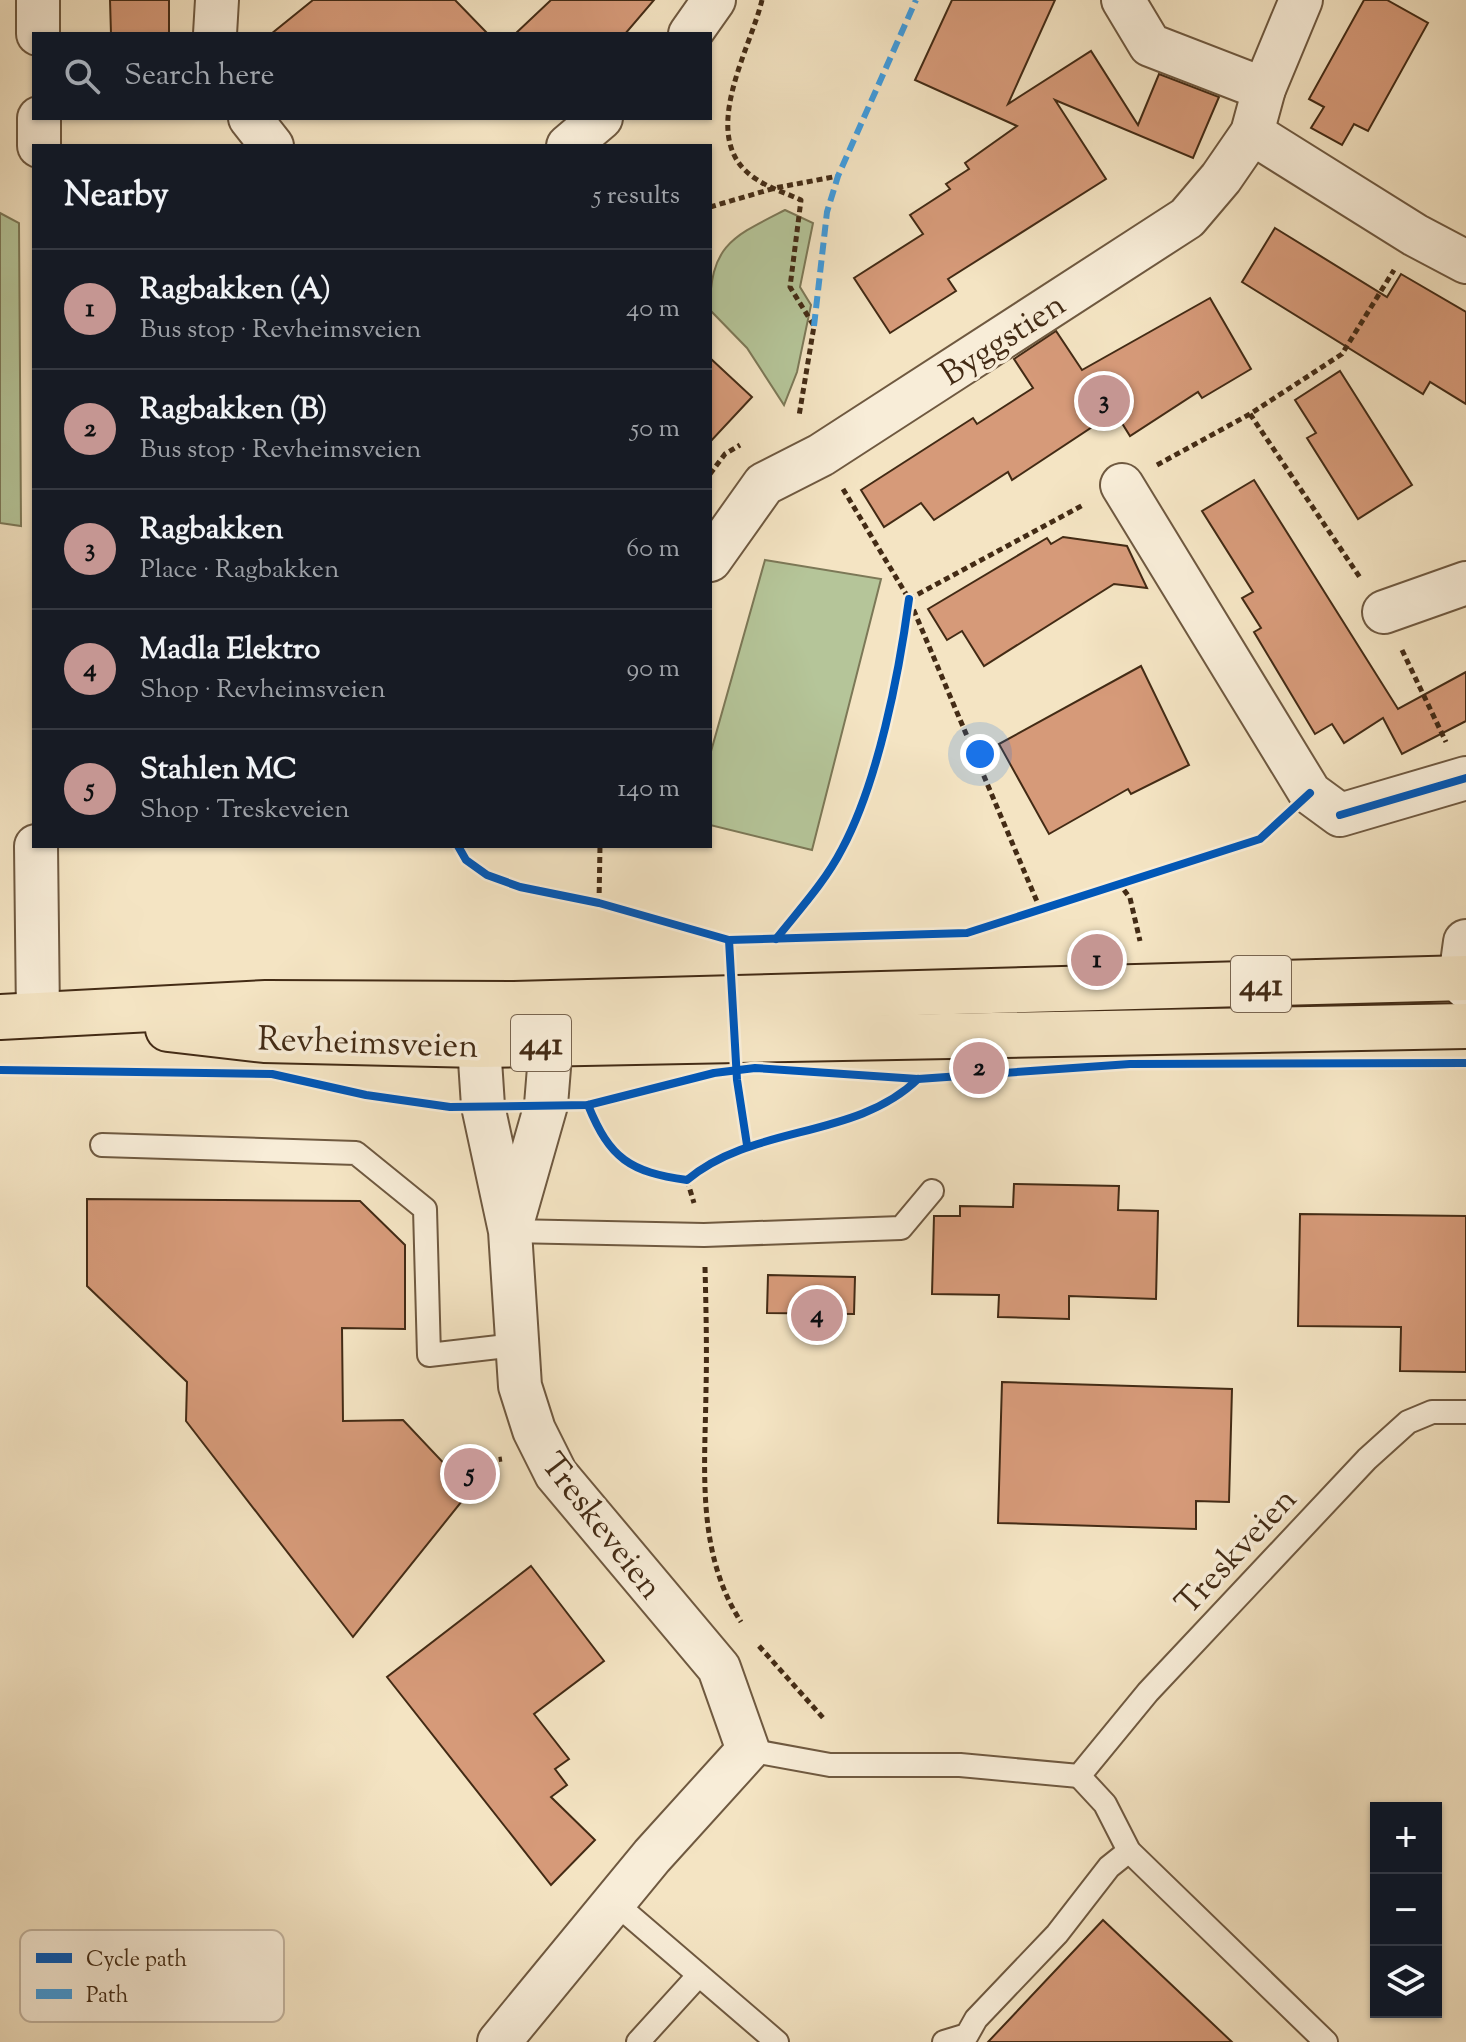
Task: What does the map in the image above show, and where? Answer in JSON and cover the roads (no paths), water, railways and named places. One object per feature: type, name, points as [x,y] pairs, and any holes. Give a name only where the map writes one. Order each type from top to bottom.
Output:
[{"type":"main road","name":"Revheimsveien","points":[[19,1016],[266,1003],[514,1004],[1465,971]]},
{"type":"main road","name":"Revheimsveien","points":[[19,1016],[264,1040],[479,1045],[1466,1026]]},
{"type":"street","points":[[38,0],[38,32]]},
{"type":"street","points":[[215,32],[217,0]]},
{"type":"street","points":[[691,32],[714,0]]},
{"type":"street","points":[[1123,0],[1150,45],[1264,89]]},
{"type":"street","name":"Byggstien","points":[[712,557],[764,484],[821,455],[1187,218],[1252,133],[1264,89],[1301,0]]},
{"type":"street","points":[[39,120],[39,144]]},
{"type":"street","points":[[252,120],[270,144]]},
{"type":"street","points":[[570,144],[599,120]]},
{"type":"street","points":[[1252,133],[1415,235],[1466,262]]},
{"type":"street","points":[[1122,485],[1310,793],[1340,815],[1466,778]]},
{"type":"street","points":[[1384,612],[1466,583]]},
{"type":"street","points":[[19,1016],[36,848]]},
{"type":"street","points":[[479,1045],[514,1004],[551,1043]]},
{"type":"street","name":"Treskeveien","points":[[510,1231],[546,1105],[551,1043]]},
{"type":"street","name":"Treskeveien","points":[[479,1045],[483,1106],[510,1231],[520,1386],[534,1430],[556,1474],[719,1668],[748,1750]]},
{"type":"street","points":[[499,2042],[614,1902],[748,1750]]},
{"type":"lane","points":[[102,1145],[356,1153],[425,1209],[429,1355],[515,1345]]},
{"type":"lane","points":[[510,1231],[704,1235],[901,1228],[932,1191]]},
{"type":"lane","name":"Treskveien","points":[[1079,1776],[1148,1692],[1367,1459],[1408,1422],[1432,1412],[1466,1412]]},
{"type":"lane","points":[[748,1750],[830,1765],[960,1765],[1079,1776],[1105,1804],[1129,1851],[1326,2042]]},
{"type":"lane","points":[[944,2042],[967,2035],[976,2019],[1057,1934],[1109,1867],[1129,1851]]},
{"type":"lane","points":[[614,1902],[777,2042]]},
{"type":"lane","points":[[638,2042],[698,1976]]},
{"type":"place","name":"Ragbakken","points":[[1104,401]]},
{"type":"place","name":"Ragbakken (A)","points":[[1097,960]]},
{"type":"place","name":"Ragbakken (B)","points":[[979,1068]]},
{"type":"place","name":"Madla Elektro","points":[[817,1315]]},
{"type":"place","name":"Stahlen MC","points":[[470,1474]]}]
